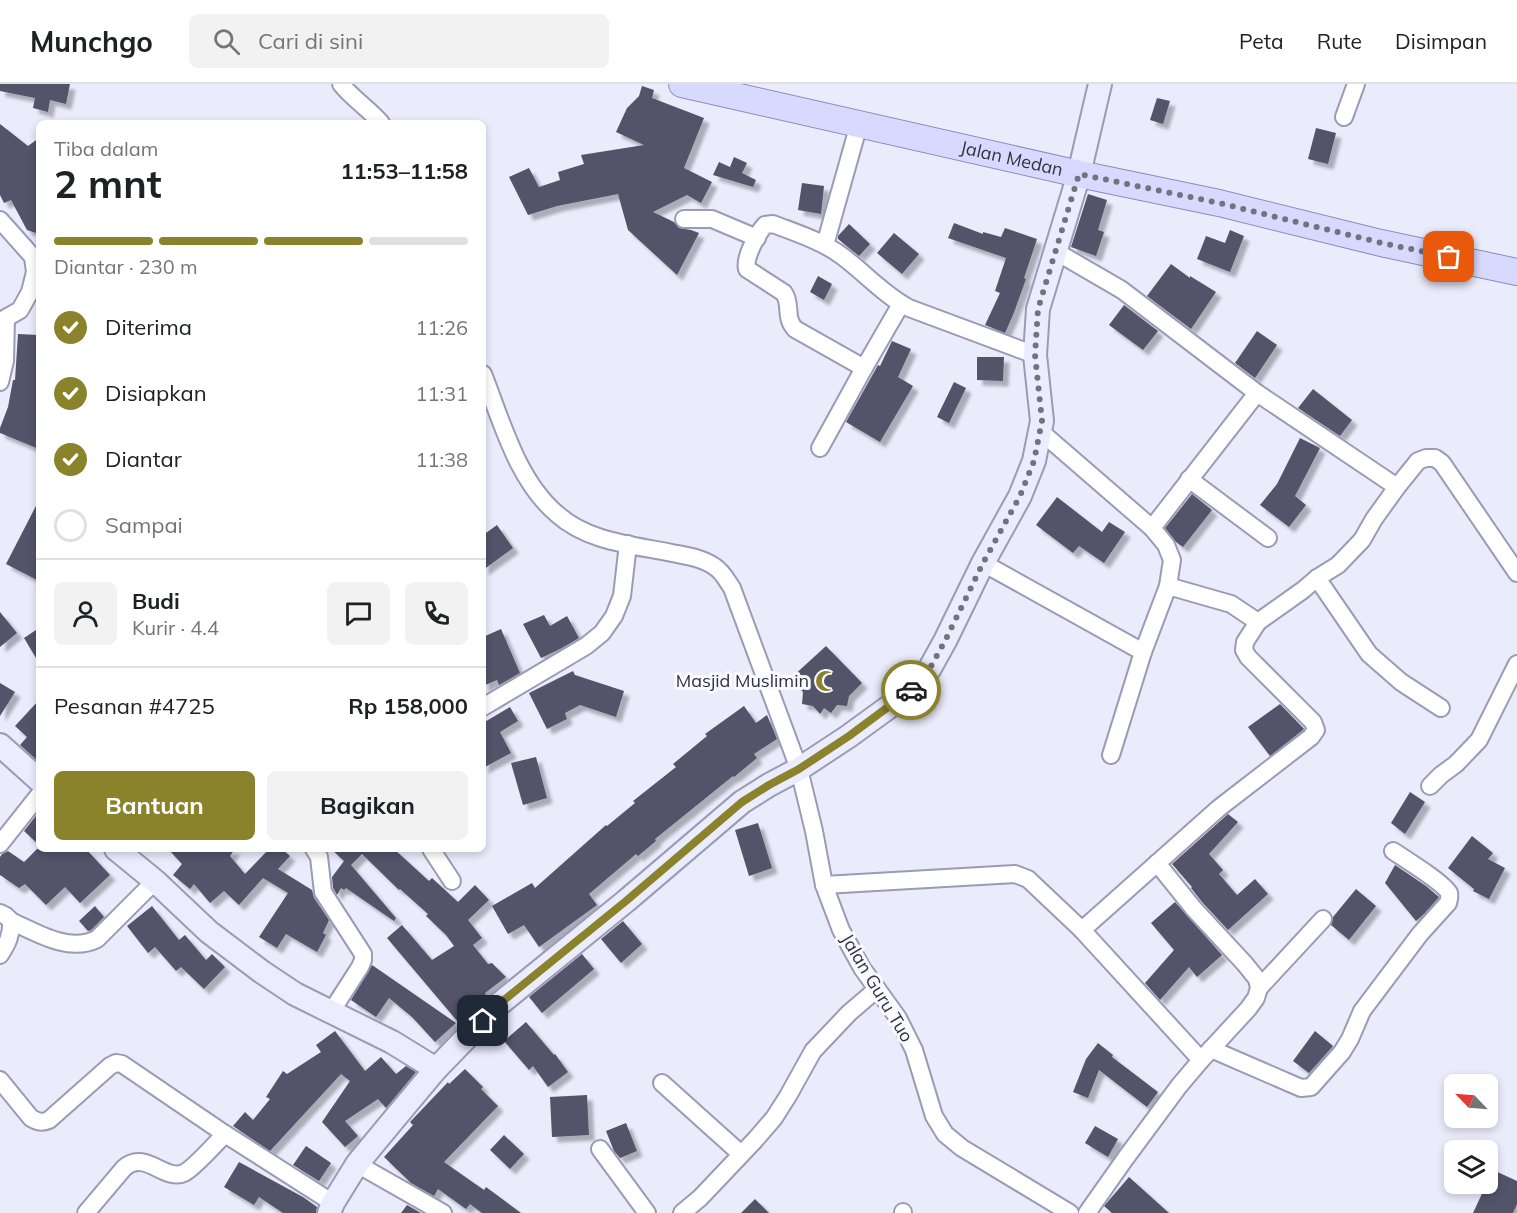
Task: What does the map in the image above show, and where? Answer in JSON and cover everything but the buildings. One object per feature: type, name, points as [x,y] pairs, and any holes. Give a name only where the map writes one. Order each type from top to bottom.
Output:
[{"type":"main road","name":"Jalan Medan","points":[[682,84],[1079,174],[1219,203],[1382,243],[1517,272]]},
{"type":"street","points":[[341,84],[375,119]]},
{"type":"street","points":[[0,1080],[31,1118],[37,1122],[43,1122],[49,1120],[110,1066],[116,1063],[122,1064],[331,1208],[357,1164],[436,1069],[498,1005],[742,802],[799,769],[915,688],[930,668],[945,641],[983,563],[1020,496],[1034,461],[1042,421],[1035,355],[1038,309],[1079,174],[1100,84]]},
{"type":"street","points":[[1344,117],[1356,84]]},
{"type":"street","points":[[825,245],[859,124]]},
{"type":"street","points":[[684,219],[712,219],[756,238]]},
{"type":"street","points":[[0,220],[33,257],[35,272],[30,292],[20,310],[3,315],[5,361],[0,382]]},
{"type":"street","points":[[864,368],[795,329],[789,323],[787,298],[784,293],[747,269],[746,259],[763,226],[773,224],[825,245],[909,308],[1035,355]]},
{"type":"street","points":[[1055,251],[1122,290],[1257,393],[1396,487]]},
{"type":"street","points":[[820,448],[901,304]]},
{"type":"street","name":"Jalan Guru Tuo","points":[[486,382],[512,448],[524,471],[537,493],[556,513],[570,524],[606,540],[701,559],[715,567],[724,576],[732,588],[799,769],[824,885],[841,930],[862,968],[898,1018],[914,1050],[934,1116],[945,1134],[962,1148],[1070,1213]]},
{"type":"street","points":[[1152,528],[1257,393]]},
{"type":"street","points":[[1040,431],[1152,528],[1166,545],[1172,560],[1168,586],[1143,652],[1111,756]]},
{"type":"street","points":[[1082,930],[1219,808],[1311,737],[1316,730],[1313,722],[1248,657],[1244,650],[1245,642],[1258,622],[1317,578],[1338,566],[1362,540],[1396,487],[1418,461],[1435,458],[1442,463],[1517,573]]},
{"type":"street","points":[[1189,479],[1268,538]]},
{"type":"street","points":[[486,705],[586,646],[602,633],[614,616],[622,596],[628,544]]},
{"type":"street","points":[[983,563],[1143,652]]},
{"type":"street","points":[[1317,578],[1369,654],[1401,682],[1441,708]]},
{"type":"street","points":[[1168,586],[1231,604],[1258,622]]},
{"type":"street","points":[[1430,786],[1479,740],[1517,664]]},
{"type":"street","points":[[0,745],[36,777]]},
{"type":"street","points":[[0,844],[36,799]]},
{"type":"street","points":[[824,885],[1015,874],[1028,879],[1206,1054],[1301,1088],[1311,1087],[1342,1052],[1362,1011],[1420,934],[1448,903],[1449,892],[1393,851]]},
{"type":"street","points":[[120,852],[209,932],[295,994],[392,1042],[436,1069]]},
{"type":"street","points":[[316,852],[319,857],[323,892],[363,954],[360,967],[331,1012]]},
{"type":"street","points":[[433,852],[452,881]]},
{"type":"street","points":[[1087,1213],[1157,1114],[1206,1054],[1248,1009],[1256,998],[1258,988],[1257,980],[1245,964],[1194,909],[1157,862]]},
{"type":"street","points":[[6,917],[55,941],[77,945],[87,944],[97,939],[154,881]]},
{"type":"street","points":[[0,955],[9,941],[12,930],[6,917]]},
{"type":"street","points":[[1258,988],[1323,919]]},
{"type":"street","points":[[686,1212],[774,1118],[813,1051],[849,1013],[877,989]]},
{"type":"street","points":[[662,1083],[741,1154]]},
{"type":"street","points":[[86,1213],[130,1162],[140,1161],[175,1175],[184,1174],[225,1134]]},
{"type":"street","points":[[600,1149],[646,1213]]},
{"type":"street","points":[[357,1164],[443,1213]]},
{"type":"way so far","points":[[911,690],[930,668],[945,641],[983,563],[1020,496],[1034,461],[1042,421],[1035,355],[1038,309],[1079,174],[1219,203],[1449,257]]},
{"type":"place","name":"Masjid Muslimin","points":[[826,681]]},
{"type":"route","points":[[483,1021],[498,1005],[626,901],[742,802],[799,769],[849,736],[911,690]]}]
